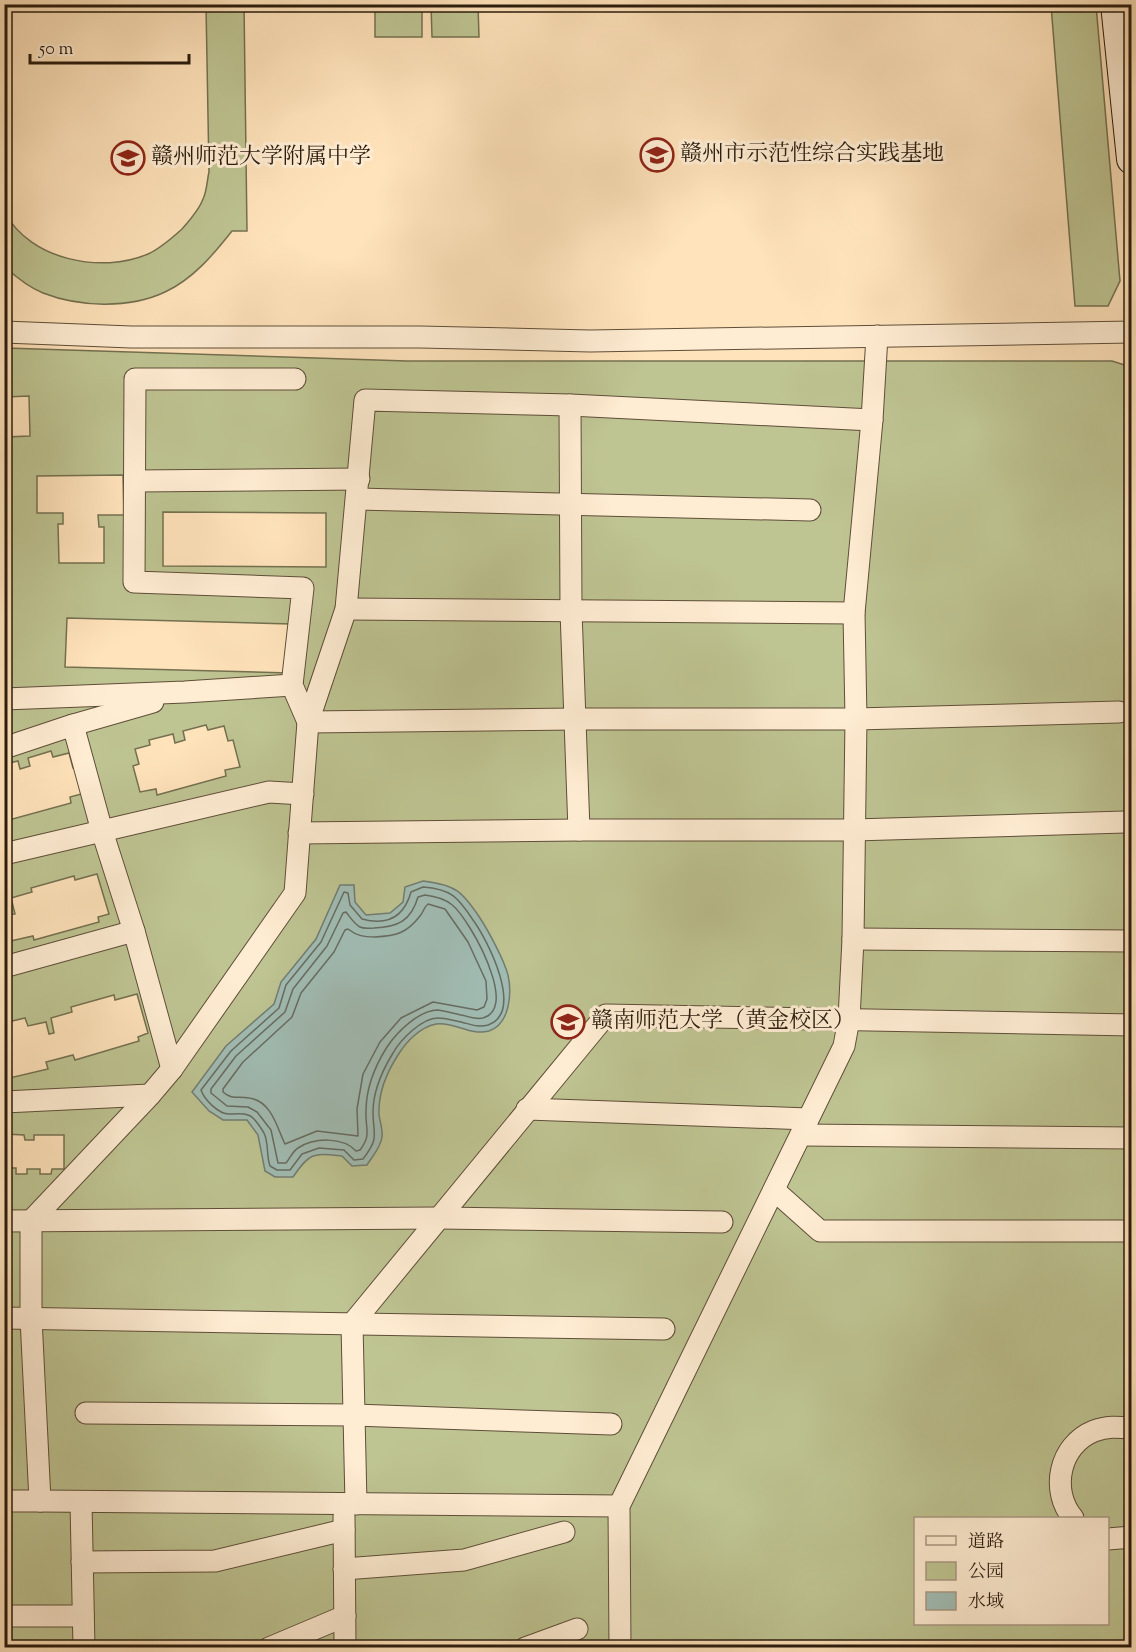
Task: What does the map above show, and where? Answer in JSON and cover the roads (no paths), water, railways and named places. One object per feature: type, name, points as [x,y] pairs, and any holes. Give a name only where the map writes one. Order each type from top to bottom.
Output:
[{"type":"street","points":[[1116,4],[1131,159]]},
{"type":"street","points":[[4,332],[131,337],[420,337],[590,341],[1131,332]]},
{"type":"street","points":[[620,1647],[619,1506],[844,1046],[849,1019],[853,939],[856,718],[854,614],[872,420],[877,336]]},
{"type":"street","points":[[295,379],[135,379],[134,582],[303,588],[292,685],[308,722]]},
{"type":"street","points":[[40,1501],[31,1318],[31,1221],[172,1069],[295,893],[308,722],[346,609],[365,400],[570,405],[872,420]]},
{"type":"street","points":[[570,405],[572,611],[579,830]]},
{"type":"street","points":[[135,481],[358,489],[570,505],[810,510]]},
{"type":"street","points":[[346,609],[854,614]]},
{"type":"street","points":[[4,699],[292,685]]},
{"type":"street","points":[[4,748],[185,692]]},
{"type":"street","points":[[308,722],[576,718],[856,718],[1119,712]]},
{"type":"street","points":[[73,725],[172,1069]]},
{"type":"street","points":[[4,854],[269,792],[303,794]]},
{"type":"street","points":[[300,834],[579,830],[854,830],[1125,822]]},
{"type":"street","points":[[4,967],[134,931]]},
{"type":"street","points":[[853,939],[1131,941]]},
{"type":"street","points":[[345,1647],[344,1530],[350,1504],[354,1415],[352,1324],[606,1016],[1131,1024]]},
{"type":"street","points":[[4,1102],[150,1095]]},
{"type":"street","points":[[527,1109],[804,1127],[1131,1138]]},
{"type":"street","points":[[774,1190],[820,1231],[1131,1231]]},
{"type":"street","points":[[4,1221],[439,1218],[722,1222]]},
{"type":"street","points":[[4,1318],[664,1329]]},
{"type":"street","points":[[86,1413],[354,1415],[611,1424]]},
{"type":"street","points":[[1072,1517],[1067,1511],[1061,1495],[1060,1477],[1065,1458],[1077,1442],[1093,1431],[1112,1426],[1131,1428]]},
{"type":"street","points":[[4,1501],[619,1506]]},
{"type":"street","points":[[81,1502],[84,1647]]},
{"type":"street","points":[[82,1562],[215,1561],[344,1530]]},
{"type":"street","points":[[344,1569],[464,1560],[564,1532]]},
{"type":"street","points":[[1109,1539],[1131,1537]]},
{"type":"street","points":[[4,1616],[83,1616]]},
{"type":"street","points":[[269,1647],[345,1616]]},
{"type":"street","points":[[525,1647],[577,1629]]},
{"type":"water","points":[[423,881],[451,887],[463,895],[484,924],[508,975],[510,990],[505,1015],[496,1027],[489,1031],[475,1032],[436,1024],[424,1028],[409,1040],[394,1062],[384,1084],[379,1107],[381,1141],[367,1165],[352,1166],[342,1156],[324,1154],[308,1159],[293,1177],[275,1177],[265,1171],[258,1135],[247,1120],[223,1120],[209,1111],[192,1092],[226,1046],[274,1004],[281,982],[316,939],[340,885],[354,885],[355,902],[366,915],[390,913],[403,902],[405,887]]},
{"type":"place","name":"赣州市示范性综合实践基地","points":[[657,155]]},
{"type":"place","name":"赣州师范大学附属中学","points":[[128,158]]},
{"type":"place","name":"赣南师范大学（黄金校区）","points":[[568,1022]]}]
